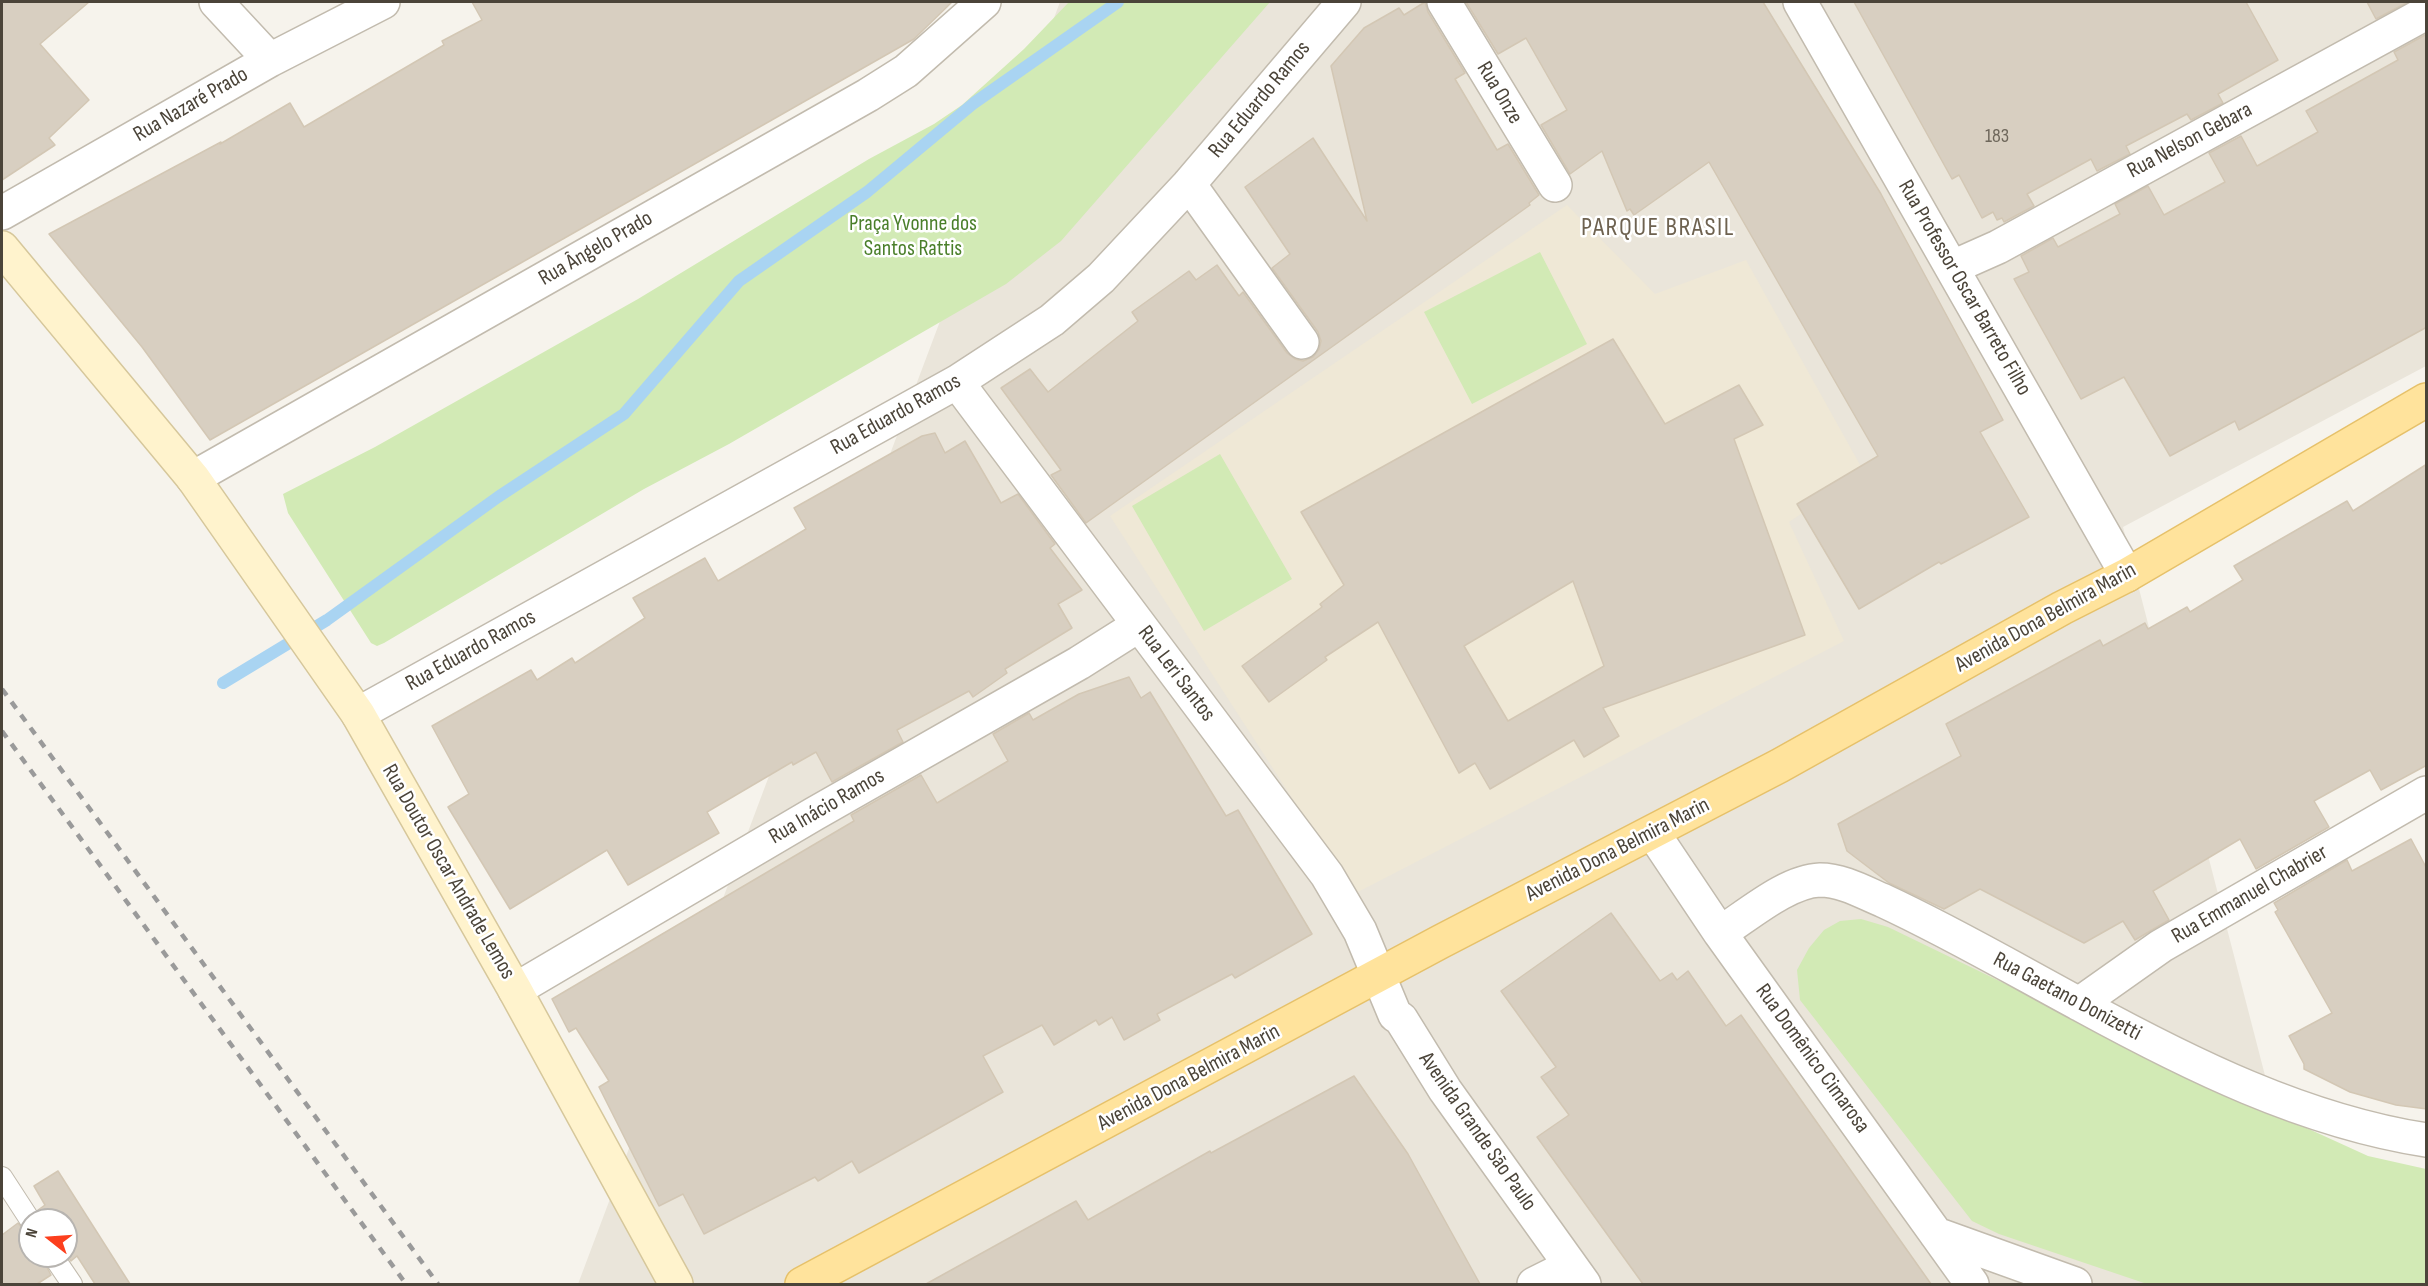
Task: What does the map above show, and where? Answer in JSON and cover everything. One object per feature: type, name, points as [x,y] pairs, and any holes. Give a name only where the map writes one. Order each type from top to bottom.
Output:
[{"type":"main road","name":"Avenida Dona Belmira Marin","points":[[810,1283],[1378,975],[1653,833],[2127,575],[2427,400]]},
{"type":"street","points":[[216,2],[270,60]]},
{"type":"street","name":"Rua Nazaré Prado","points":[[2,213],[270,60],[383,2]]},
{"type":"street","name":"Rua Ângelo Prado","points":[[193,478],[868,95],[906,71],[984,2]]},
{"type":"street","name":"Rua Eduardo Ramos","points":[[358,714],[957,382],[1052,320],[1101,278],[1189,184],[1344,2]]},
{"type":"street","name":"Rua Onze","points":[[1444,2],[1555,185]]},
{"type":"street","name":"Rua Professor Oscar Barreto Filho","points":[[1804,3],[2127,575]]},
{"type":"street","name":"Rua Nelson Gebara","points":[[1953,267],[1998,247],[2427,13]]},
{"type":"street","points":[[1189,184],[1302,342]]},
{"type":"street","name":"Rua Doutor Oscar Andrade Lemos","points":[[2,248],[193,478],[358,714],[515,990],[676,1284]]},
{"type":"street","name":"Rua Leri Santos","points":[[957,382],[1327,875],[1360,931],[1378,975]]},
{"type":"street","name":"Rua Inácio Ramos","points":[[515,990],[804,820],[1079,663],[1138,625]]},
{"type":"street","name":"Rua Emmanuel Chabrier","points":[[2079,1004],[2161,945],[2427,793]]},
{"type":"street","name":"Rua Domênico Cimarosa","points":[[1653,833],[1720,933],[1972,1284]]},
{"type":"street","name":"Rua Gaetano Donizetti","points":[[1720,933],[1761,904],[1800,884],[1817,880],[1833,881],[1925,920],[2079,1004],[2212,1071],[2308,1110],[2427,1140]]},
{"type":"street","name":"Avenida Grande São Paulo","points":[[1378,975],[1395,1015],[1401,1019],[1445,1090],[1577,1275]]},
{"type":"street","points":[[1936,1234],[2075,1284]]},
{"type":"street","points":[[1534,1284],[1577,1275]]},
{"type":"lane","points":[[2,1177],[22,1208]]},
{"type":"lane","points":[[61,1268],[72,1284]]},
{"type":"shaded area","points":[[1060,2],[2426,2],[2426,366],[2123,527],[2319,1284],[578,1284]]},
{"type":"shaded area","points":[[1567,205],[1655,294],[1746,260],[1864,472],[1789,522],[1844,641],[1354,894],[1110,516]]},
{"type":"green space","name":"Praça Yvonne dos Santos Rattis","points":[[1069,2],[1270,2],[1061,241],[1006,284],[729,444],[644,489],[384,643],[377,646],[371,643],[288,513],[283,494],[375,447],[638,299],[869,159],[934,124],[962,105],[1024,49]]},
{"type":"green space","points":[[1540,252],[1587,344],[1472,404],[1424,312]]},
{"type":"green space","points":[[1220,454],[1292,579],[1204,631],[1132,506]]},
{"type":"green space","points":[[1861,919],[1888,927],[2243,1099],[2368,1156],[2426,1169],[2426,1284],[2147,1284],[1999,1234],[1972,1221],[1800,1000],[1797,970],[1809,948],[1824,930],[1840,921]]},
{"type":"building","points":[[2,2],[89,2],[40,44],[89,100],[49,138],[55,145],[2,180]]},
{"type":"building","points":[[472,2],[952,2],[914,39],[210,440],[142,347],[49,234],[221,142],[220,144],[290,103],[304,127],[444,45],[442,41],[482,20]]},
{"type":"building","points":[[1425,2],[1428,12],[1465,73],[1455,79],[1497,150],[1508,144],[1539,195],[1529,203],[1530,205],[1086,523],[1051,475],[1061,470],[1001,388],[1030,369],[1048,392],[1138,321],[1132,312],[1189,271],[1196,280],[1217,265],[1239,296],[1243,292],[1287,353],[1303,361],[1313,357],[1321,341],[1318,332],[1272,268],[1290,254],[1245,187],[1313,138],[1367,221],[1331,66],[1364,28],[1399,8],[1404,15]]},
{"type":"building","points":[[1466,2],[1763,2],[1881,194],[2003,420],[1980,432],[2029,517],[1941,564],[1939,562],[1859,609],[1797,504],[1878,456],[1709,162],[1634,215],[1630,209],[1627,211],[1602,151],[1570,174],[1541,125],[1567,110],[1526,38],[1498,54]]},
{"type":"building","points":[[1854,2],[2246,2],[2278,60],[2218,94],[2223,103],[2191,120],[2187,114],[2126,146],[2130,154],[2097,171],[2091,159],[2027,194],[2034,206],[2004,222],[2002,218],[1997,220],[1993,212],[1982,218],[1959,175],[1952,179]]},
{"type":"building","points":[[2367,2],[2408,2],[2376,19]]},
{"type":"building","points":[[2427,34],[2427,327],[2239,430],[2235,421],[2170,456],[2124,377],[2081,399],[2014,279],[2029,272],[2021,256],[2053,238],[2058,247],[2120,214],[2115,204],[2148,186],[2164,215],[2225,182],[2209,153],[2241,136],[2257,166],[2318,132],[2306,111],[2398,60],[2394,52]]},
{"type":"building","points":[[1613,339],[1665,424],[1739,385],[1763,425],[1734,439],[1805,635],[1603,708],[1619,736],[1584,757],[1574,740],[1490,789],[1475,763],[1459,773],[1378,622],[1325,657],[1327,660],[1269,702],[1242,666],[1322,607],[1320,604],[1344,585],[1301,512]],"holes":[[[1573,581],[1604,666],[1508,721],[1464,646]]]},
{"type":"building","points":[[935,433],[945,453],[965,441],[1001,503],[1018,494],[1055,544],[1050,548],[1082,590],[1058,604],[1072,628],[1005,669],[1007,673],[973,697],[969,691],[897,730],[903,742],[832,782],[816,752],[793,765],[792,762],[707,812],[719,833],[628,885],[607,850],[510,909],[448,807],[469,794],[432,726],[531,670],[537,680],[572,658],[575,663],[645,618],[633,598],[705,558],[718,581],[806,529],[794,508],[922,436]]},
{"type":"building","points":[[2427,464],[2427,765],[2381,790],[2370,770],[2314,801],[2329,827],[2256,869],[2240,839],[2153,891],[2169,920],[2135,940],[2123,921],[2084,943],[1980,889],[1944,909],[1889,883],[1847,851],[1838,824],[1961,756],[1946,724],[2100,640],[2103,646],[2145,623],[2148,629],[2187,607],[2190,612],[2243,580],[2234,566],[2347,501],[2353,511]]},
{"type":"building","points":[[1129,677],[1141,698],[1150,692],[1226,816],[1238,810],[1312,934],[1235,978],[1232,974],[1157,1014],[1160,1020],[1124,1040],[1112,1017],[1099,1025],[1096,1020],[1054,1045],[1042,1025],[983,1056],[1003,1092],[859,1173],[852,1161],[818,1181],[815,1177],[704,1234],[683,1194],[659,1206],[599,1087],[609,1081],[576,1028],[569,1032],[552,999],[854,821],[851,815],[921,775],[937,803],[1008,761],[993,734],[1029,713],[1033,720],[1079,694]]},
{"type":"building","points":[[2411,839],[2427,869],[2427,1109],[2396,1105],[2350,1092],[2304,1069],[2304,1064],[2289,1036],[2332,1013],[2275,912],[2278,910],[2274,903],[2347,860],[2352,871]]},
{"type":"building","points":[[1611,913],[1660,981],[1672,973],[1677,980],[1688,971],[1726,1026],[1741,1015],[1931,1284],[1643,1284],[1537,1137],[1569,1115],[1541,1077],[1556,1067],[1501,991]]},
{"type":"building","points":[[1354,1076],[1408,1154],[1480,1284],[926,1284],[1076,1201],[1088,1220],[1210,1151],[1211,1153]]},
{"type":"building","points":[[58,1171],[130,1284],[95,1284],[78,1258],[78,1208],[41,1208],[45,1205],[34,1186]]},
{"type":"building","points":[[18,1223],[18,1268],[47,1268],[51,1275],[37,1284],[2,1284],[2,1235]]},
{"type":"waterway","points":[[223,683],[327,620],[498,497],[624,414],[739,281],[867,192],[974,103],[1118,2]]},
{"type":"railway","points":[[2,689],[438,1284]]},
{"type":"railway","points":[[2,731],[406,1284]]},
{"type":"district","name":"PARQUE BRASIL","points":[[1658,228]]}]
